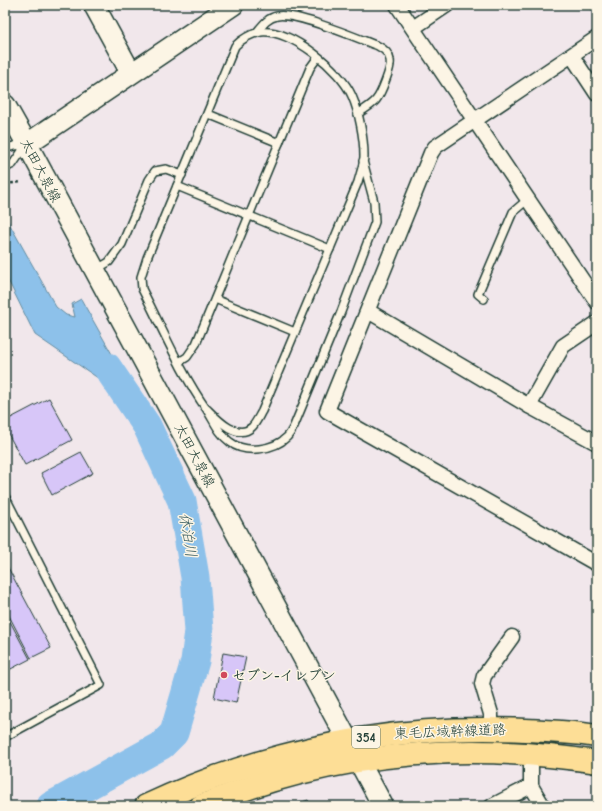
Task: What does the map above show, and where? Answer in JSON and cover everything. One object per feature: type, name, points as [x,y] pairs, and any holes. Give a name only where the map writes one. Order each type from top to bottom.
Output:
[{"type":"highway","name":"東毛広域幹線道路","points":[[146,806],[209,778],[260,761],[346,740],[407,731],[491,728],[597,736]]},
{"type":"highway","name":"東毛広域幹線道路","points":[[200,806],[289,776],[357,760],[392,755],[468,751],[531,754],[597,762]]},
{"type":"main road","points":[[94,5],[131,74]]},
{"type":"main road","points":[[27,144],[233,5]]},
{"type":"main road","name":"太田大泉線","points":[[5,105],[95,270],[346,740],[383,806]]},
{"type":"street","points":[[397,5],[597,302]]},
{"type":"street","points":[[413,28],[447,5]]},
{"type":"street","points":[[597,38],[435,147],[431,153],[327,410],[597,564]]},
{"type":"street","points":[[572,56],[597,94]]},
{"type":"street","points":[[368,311],[529,406],[597,443]]},
{"type":"street","points":[[529,406],[563,346],[597,323]]},
{"type":"street","points":[[491,728],[491,714],[482,684],[484,676],[512,637]]},
{"type":"street","points":[[531,754],[531,786],[543,806]]},
{"type":"street","points":[[492,806],[531,786]]},
{"type":"lane","points":[[256,34],[267,21],[277,16],[294,16],[378,46],[385,50],[390,58],[390,65],[382,89],[377,100],[358,114]]},
{"type":"lane","points":[[206,409],[226,426],[236,431],[246,431],[253,427],[262,411],[358,182],[364,156],[358,114],[352,95],[334,70],[318,57],[292,40],[277,34],[261,32],[247,36],[235,46],[147,258],[141,277],[142,289],[200,401],[221,433],[231,443],[239,446],[260,449],[272,446],[287,437],[290,432],[341,312],[375,222],[374,202],[363,161]]},
{"type":"lane","points":[[179,362],[187,357],[196,344],[310,68],[318,57]]},
{"type":"lane","points":[[208,114],[279,143]]},
{"type":"lane","points":[[5,148],[27,144]]},
{"type":"lane","points":[[5,168],[12,164],[27,144]]},
{"type":"lane","points":[[95,270],[109,262],[122,244],[149,180],[155,171],[166,169],[182,175]]},
{"type":"lane","points":[[177,186],[330,249]]},
{"type":"lane","points":[[484,299],[478,294],[513,212],[527,200]]},
{"type":"lane","points":[[215,299],[295,332]]},
{"type":"lane","points":[[5,496],[101,685],[5,737]]},
{"type":"path","points":[[5,183],[22,182]]},
{"type":"water","points":[[5,216],[56,307],[66,315],[75,317],[72,304],[81,299],[131,388],[130,400],[35,335],[5,274]]},
{"type":"building","points":[[49,398],[72,440],[25,465],[5,428],[5,421]]},
{"type":"building","points":[[81,452],[93,473],[52,495],[41,473]]},
{"type":"building","points":[[5,562],[51,648],[31,658],[5,608]]},
{"type":"building","points":[[5,612],[30,659],[5,672]]},
{"type":"building","points":[[223,653],[246,657],[236,703],[214,698]]},
{"type":"building","points":[[308,800],[311,806],[290,806]]},
{"type":"waterway","name":"休泊川","points":[[51,806],[162,745],[174,733],[195,661],[199,631],[195,577],[182,501],[147,426],[107,367]]},
{"type":"place","name":"セブン-イレブン","points":[[224,675]]}]
